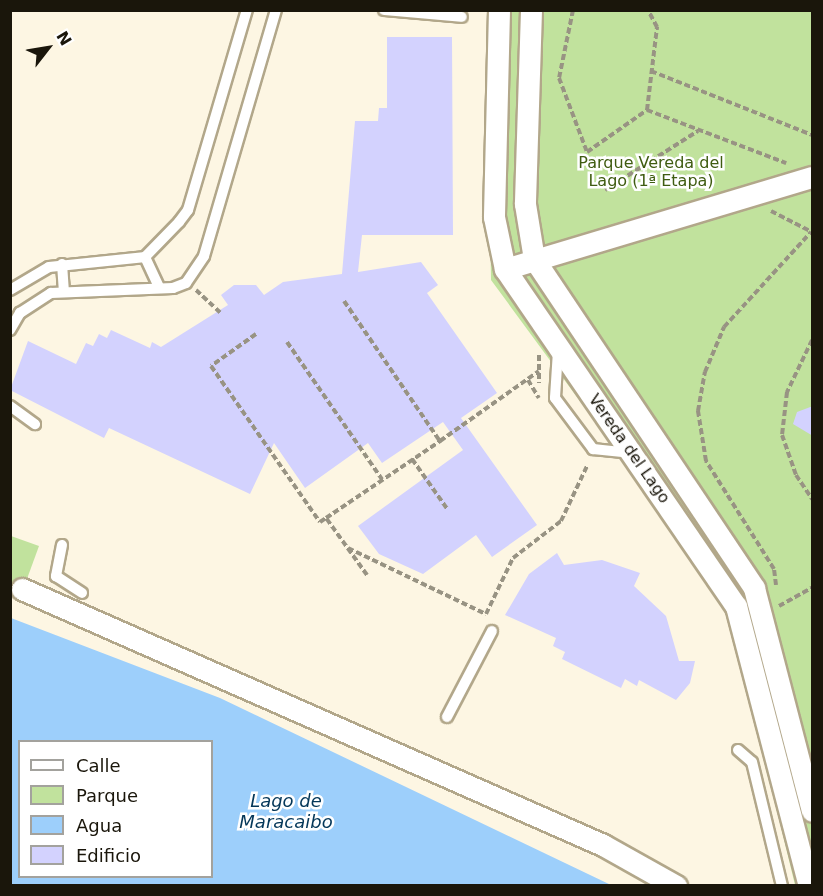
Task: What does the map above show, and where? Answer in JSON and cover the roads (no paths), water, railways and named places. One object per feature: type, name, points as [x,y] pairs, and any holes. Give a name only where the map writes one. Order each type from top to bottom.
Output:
[{"type":"street","name":"Vereda del Lago","points":[[499,10],[494,217],[505,269],[736,606],[810,885]]},
{"type":"street","name":"Vereda del Lago","points":[[531,10],[525,204],[534,259],[754,588],[813,811]]},
{"type":"street","points":[[505,269],[805,172]]},
{"type":"street","points":[[22,590],[603,845],[676,885]]},
{"type":"lane","points":[[10,290],[35,272],[62,264],[145,257],[188,210],[247,10]]},
{"type":"lane","points":[[10,330],[34,301],[64,292],[159,287],[186,283],[204,256],[276,10]]},
{"type":"lane","points":[[384,10],[462,17]]},
{"type":"lane","points":[[145,257],[159,287]]},
{"type":"lane","points":[[62,264],[64,292]]},
{"type":"lane","points":[[558,347],[555,398],[593,449],[632,453]]},
{"type":"lane","points":[[10,406],[35,424]]},
{"type":"lane","points":[[62,545],[56,576],[82,593]]},
{"type":"lane","points":[[447,717],[492,631]]},
{"type":"lane","points":[[738,750],[753,762],[782,885]]},
{"type":"water","name":"Lago de Maracaibo","points":[[11,618],[220,698],[611,885],[11,885]]},
{"type":"park label","name":"Parque Vereda del Lago (1ª Etapa)","points":[[651,172]]}]
